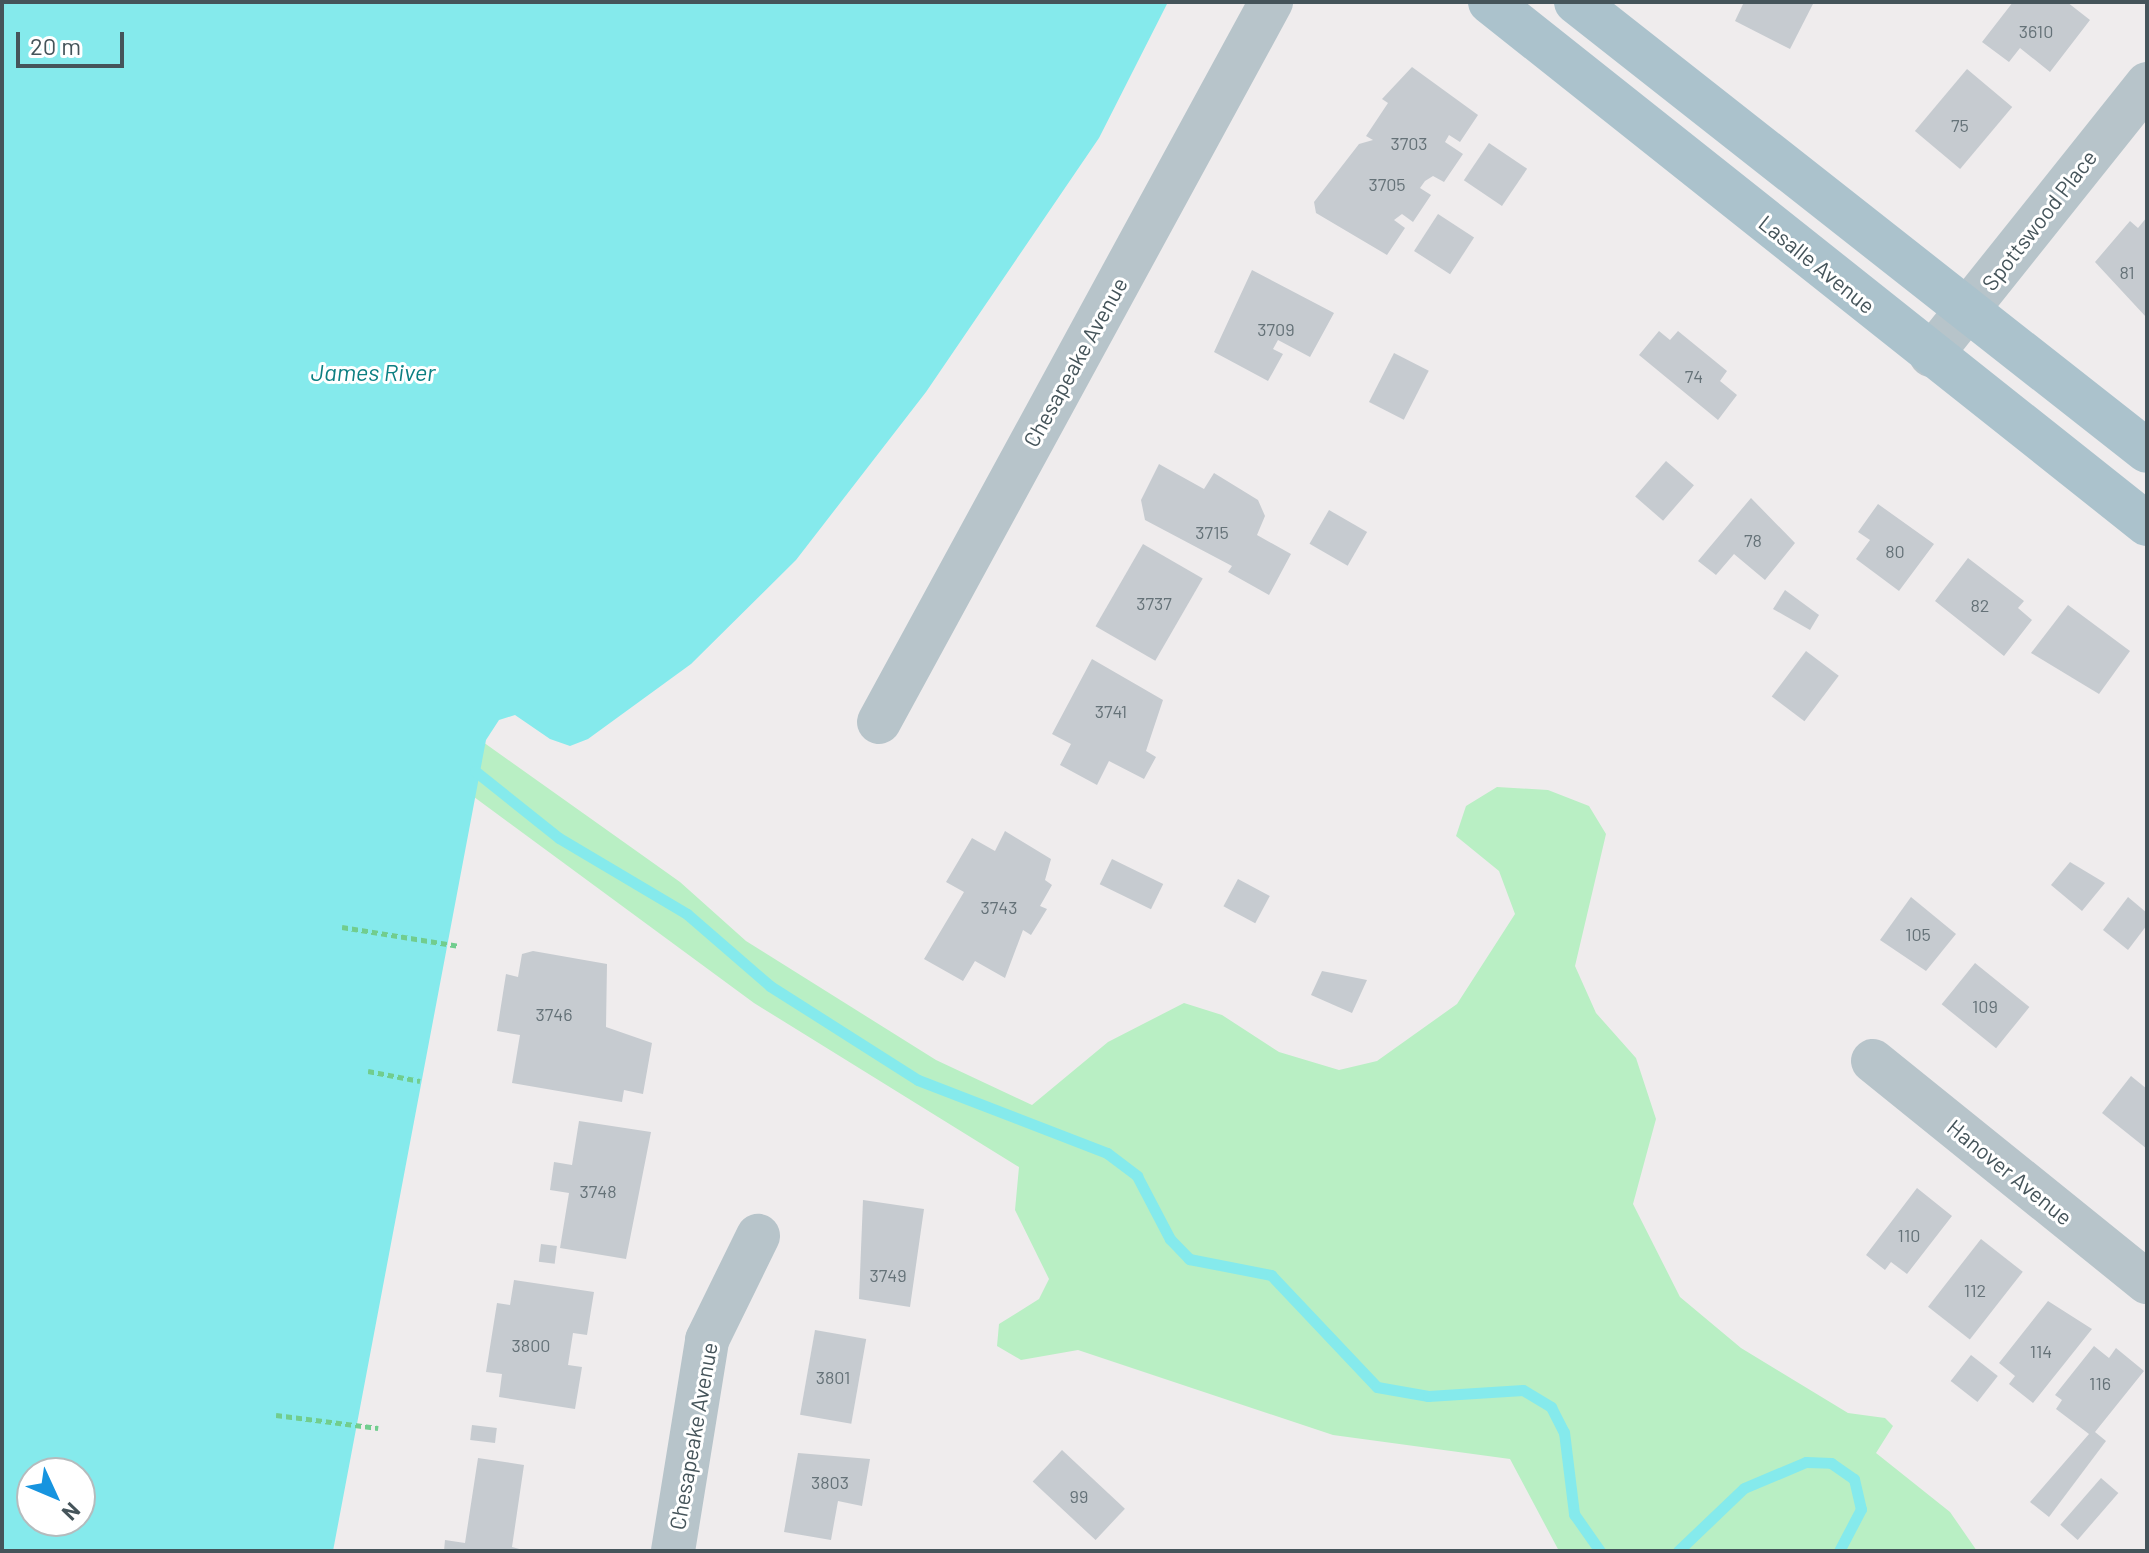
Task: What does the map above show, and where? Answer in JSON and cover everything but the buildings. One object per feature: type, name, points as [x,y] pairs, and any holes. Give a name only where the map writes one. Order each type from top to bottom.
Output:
[{"type":"main road","name":"Lasalle Avenue","points":[[1490,2],[2147,524]]},
{"type":"main road","points":[[1576,2],[2147,451]]},
{"type":"street","name":"Chesapeake Avenue","points":[[879,722],[1271,2]]},
{"type":"street","name":"Spottswood Place","points":[[1931,355],[2147,84]]},
{"type":"street","name":"Hanover Avenue","points":[[1873,1061],[2147,1282]]},
{"type":"street","name":"Chesapeake Avenue","points":[[673,1551],[707,1340],[758,1236]]},
{"type":"path","points":[[342,927],[459,946]]},
{"type":"path","points":[[368,1071],[420,1081]]},
{"type":"path","points":[[276,1415],[378,1428]]},
{"type":"green space","points":[[483,742],[680,882],[746,941],[936,1060],[1032,1105],[1108,1042],[1184,1003],[1222,1015],[1279,1052],[1339,1070],[1377,1061],[1457,1004],[1515,914],[1499,871],[1456,836],[1466,806],[1497,787],[1548,790],[1589,806],[1606,834],[1575,966],[1596,1013],[1636,1058],[1656,1119],[1633,1204],[1680,1297],[1741,1348],[1848,1413],[1885,1418],[1893,1426],[1876,1453],[1950,1512],[1977,1551],[1559,1551],[1510,1459],[1333,1435],[1078,1350],[1021,1360],[997,1346],[999,1324],[1039,1299],[1049,1279],[1015,1210],[1019,1167],[754,1003],[470,794]]},
{"type":"water","name":"James River","points":[[2,2],[1168,2],[1099,138],[926,392],[796,560],[691,664],[588,739],[570,746],[550,739],[515,715],[499,720],[486,740],[333,1551],[2,1551]]},
{"type":"waterway","points":[[475,771],[559,838],[687,914],[770,986],[918,1080],[1107,1153],[1137,1176],[1170,1239],[1189,1259],[1271,1275],[1377,1387],[1428,1396],[1523,1390],[1551,1407],[1564,1432],[1574,1514],[1600,1551]]},
{"type":"waterway","points":[[1678,1551],[1744,1488],[1806,1462],[1831,1463],[1854,1479],[1861,1509],[1839,1551]]}]
